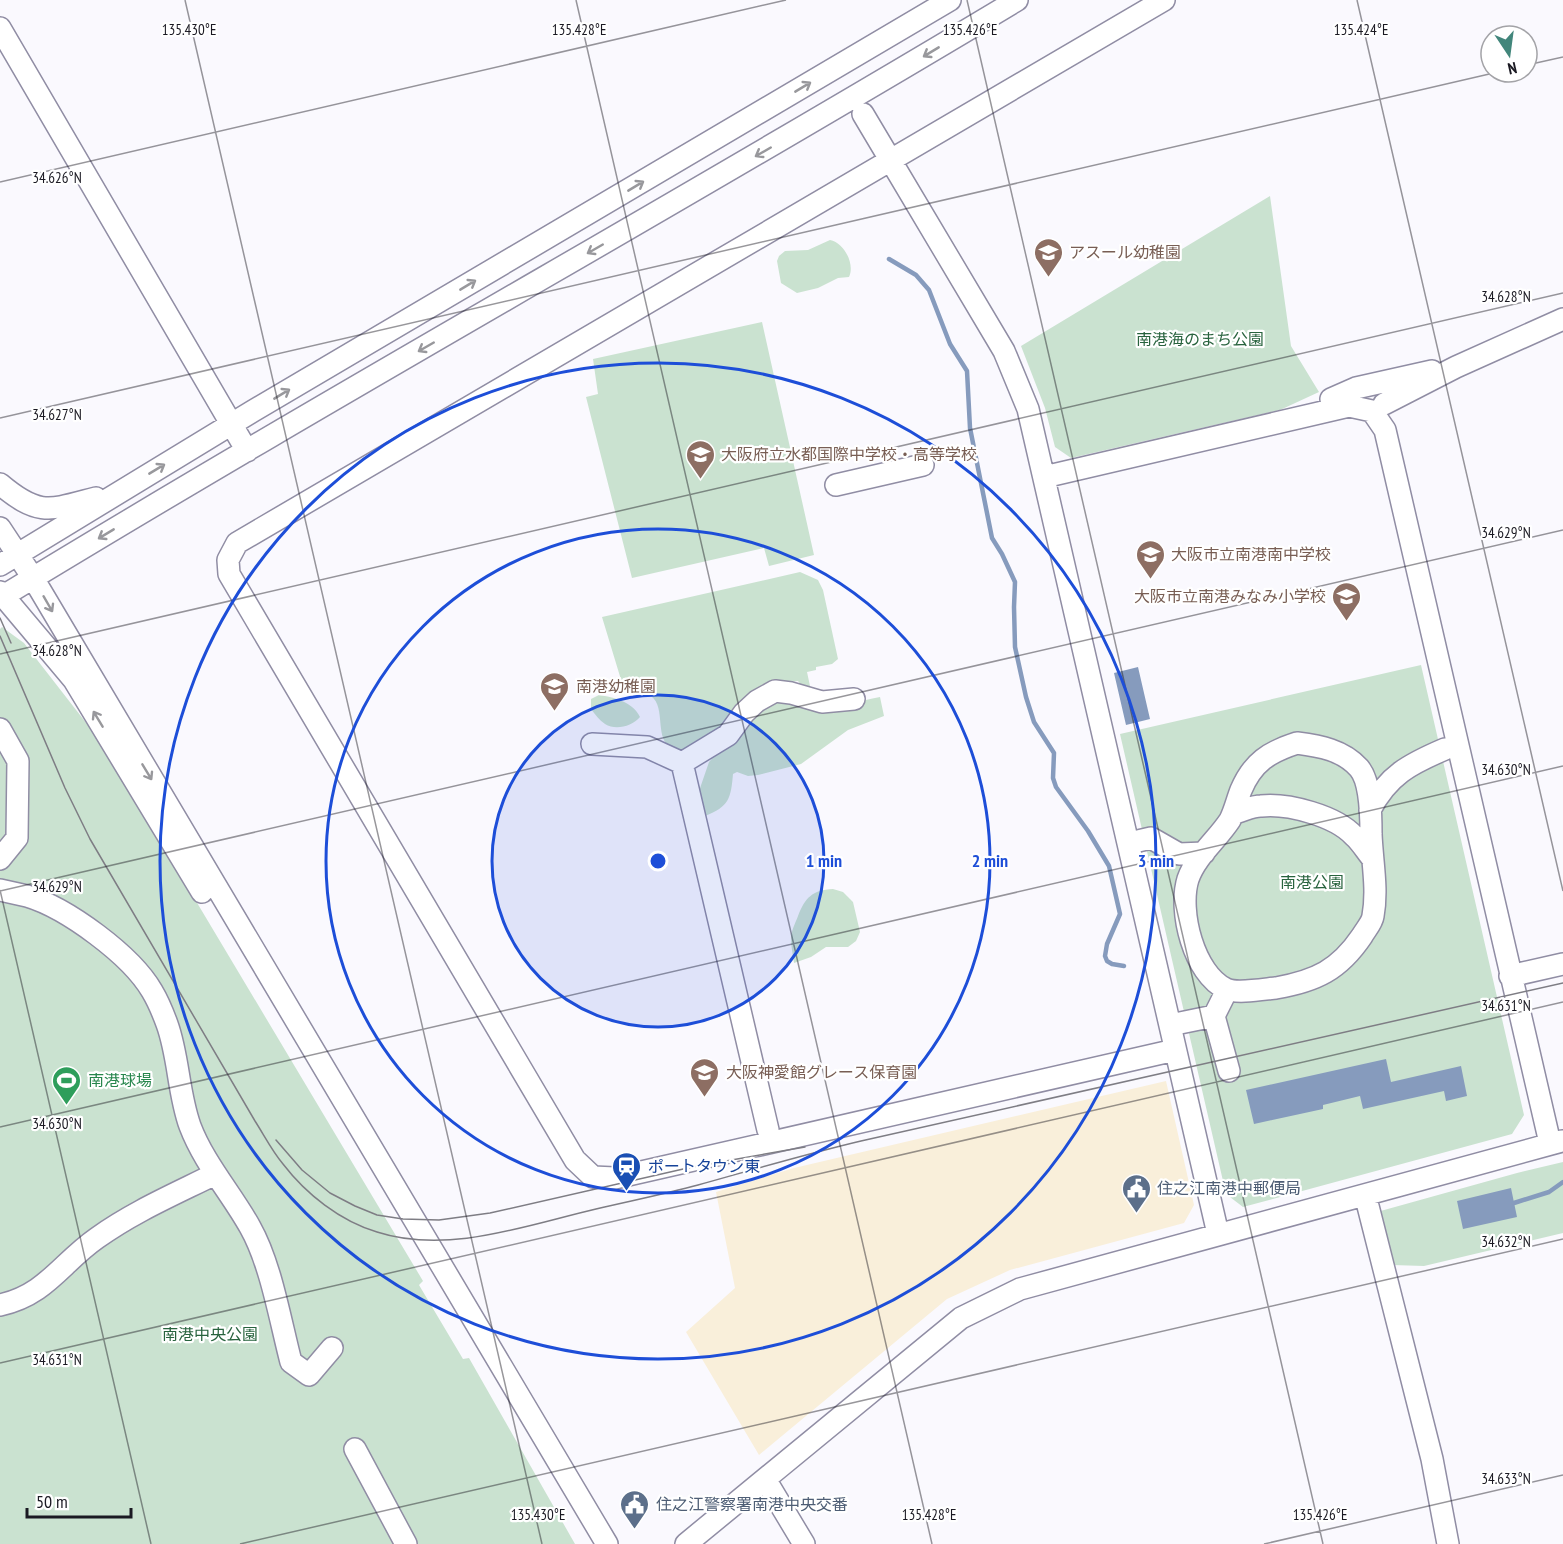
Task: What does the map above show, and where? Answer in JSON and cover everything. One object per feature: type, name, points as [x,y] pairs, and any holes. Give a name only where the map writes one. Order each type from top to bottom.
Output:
[{"type":"street","points":[[9,560],[231,424],[950,0]]},
{"type":"street","points":[[592,1544],[74,680],[1,596],[812,124],[1017,0]]},
{"type":"street","points":[[1164,0],[237,543],[228,560],[229,574],[575,1160],[593,1177],[615,1178],[1175,1050]]},
{"type":"street","points":[[0,28],[247,451]]},
{"type":"street","points":[[863,114],[1004,351],[1028,409],[1218,1234]]},
{"type":"street","points":[[1384,404],[1456,367],[1563,319]]},
{"type":"street","points":[[1331,399],[1356,388],[1456,367]]},
{"type":"street","points":[[686,1544],[961,1318],[1020,1289],[1556,1142],[1510,976],[1385,430],[1372,411],[1349,406],[1044,477]]},
{"type":"street","points":[[836,485],[923,465]]},
{"type":"street","points":[[0,484],[21,502],[37,508],[58,508],[118,492]]},
{"type":"street","points":[[0,528],[9,560],[33,578],[607,1544]]},
{"type":"street","points":[[682,763],[728,735],[757,700],[775,692],[791,693],[822,702],[854,699]]},
{"type":"street","points":[[0,729],[18,761],[18,838],[0,858]]},
{"type":"street","points":[[1297,743],[1322,746],[1345,756],[1360,769],[1370,810],[1376,896],[1373,920],[1342,962],[1315,979],[1260,990],[1227,990],[1211,976],[1202,962],[1187,925],[1185,898],[1189,878],[1204,853],[1234,813],[1241,790],[1255,764],[1276,750],[1297,743]]},
{"type":"street","points":[[592,744],[646,747],[682,763]]},
{"type":"street","points":[[1370,810],[1380,791],[1397,773],[1422,758],[1444,749]]},
{"type":"street","points":[[682,763],[768,1130]]},
{"type":"street","points":[[1234,813],[1260,806],[1281,806],[1337,822],[1354,835],[1372,858]]},
{"type":"street","points":[[1138,841],[1151,838],[1179,854],[1204,853]]},
{"type":"street","points":[[1179,854],[1189,878]]},
{"type":"street","points":[[0,890],[28,897],[68,915],[100,937],[133,967],[151,990],[167,1023],[190,1126],[215,1174],[236,1203],[256,1240],[270,1281],[291,1362],[309,1375],[332,1348]]},
{"type":"street","points":[[1510,976],[1563,964]]},
{"type":"street","points":[[1227,990],[1214,1016],[1229,1071]]},
{"type":"street","points":[[1180,1023],[1214,1016]]},
{"type":"street","points":[[0,1305],[14,1302],[44,1286],[96,1238],[154,1204],[215,1174]]},
{"type":"street","points":[[1368,1206],[1432,1459],[1448,1544]]},
{"type":"street","points":[[355,1449],[406,1544]]},
{"type":"street","points":[[765,1479],[804,1544]]},
{"type":"shaded area","points":[[1166,1081],[1194,1205],[1184,1223],[1010,1270],[947,1299],[759,1455],[686,1332],[735,1288],[716,1192],[794,1168]]},
{"type":"green space","name":"南港海のまち公園","points":[[1270,196],[1291,346],[1319,392],[1280,410],[1071,458],[1055,447],[1045,408],[1021,346]]},
{"type":"green space","points":[[830,240],[840,245],[847,255],[851,267],[849,277],[838,278],[818,288],[797,293],[781,283],[777,261],[779,256],[785,251],[808,250]]},
{"type":"green space","name":"大阪府立水都国際中学校・高等学校","points":[[762,322],[814,555],[769,566],[764,548],[632,578],[586,397],[598,394],[593,359]]},
{"type":"green space","points":[[800,572],[818,580],[823,590],[838,659],[832,664],[816,667],[816,670],[807,672],[810,686],[804,689],[798,681],[775,686],[712,738],[697,746],[684,750],[673,749],[667,745],[661,731],[656,701],[645,692],[622,683],[602,617]]},
{"type":"green space","name":"南港中央公園","points":[[2,627],[24,643],[101,742],[423,1281],[419,1285],[463,1359],[469,1358],[575,1544],[0,1544],[0,629]]},
{"type":"green space","name":"南港公園","points":[[1421,665],[1524,1115],[1512,1134],[1243,1207],[1226,1194],[1120,734]]},
{"type":"green space","points":[[599,695],[628,704],[640,717],[624,726],[614,727],[605,724],[591,709],[591,699]]},
{"type":"green space","points":[[880,697],[884,716],[848,730],[801,764],[758,775],[748,776],[737,772],[733,774],[727,801],[719,809],[705,816],[698,794],[709,762],[759,707],[777,702],[819,708]]},
{"type":"green space","points":[[833,889],[843,892],[853,902],[860,932],[856,941],[848,947],[826,947],[811,957],[794,963],[791,936],[803,904],[815,893]]},
{"type":"green space","points":[[1563,1162],[1563,1233],[1424,1266],[1392,1265],[1377,1212]]},
{"type":"water","points":[[1138,667],[1150,719],[1126,725],[1114,673]]},
{"type":"water","points":[[1386,1059],[1391,1082],[1461,1066],[1467,1096],[1446,1101],[1444,1091],[1363,1109],[1360,1096],[1323,1105],[1323,1109],[1254,1124],[1246,1090]]},
{"type":"water","points":[[1511,1188],[1517,1217],[1463,1229],[1457,1201]]},
{"type":"waterway","points":[[889,259],[916,275],[929,290],[950,344],[967,371],[970,428],[992,538],[1015,582],[1015,647],[1026,697],[1034,722],[1054,753],[1053,778],[1056,787],[1088,831],[1109,866],[1120,914],[1107,944],[1105,956],[1112,964],[1124,966]]},
{"type":"waterway","points":[[1514,1203],[1549,1192],[1563,1182]]},
{"type":"tram line","points":[[0,618],[11,643]]},
{"type":"tram line","points":[[0,636],[65,788],[90,839],[275,1154],[302,1186],[337,1214],[363,1227],[404,1238],[459,1239],[515,1229],[686,1188],[861,1141],[1563,983]]},
{"type":"tram line","points":[[276,1140],[302,1170],[330,1193],[355,1206],[377,1215],[403,1219],[439,1220],[490,1213],[692,1167],[805,1147]]},
{"type":"place","name":"アスール幼稚園","points":[[1048,278]]},
{"type":"place","name":"大阪府立水都国際中学校・高等学校","points":[[700,480]]},
{"type":"place","name":"大阪市立南港南中学校","points":[[1150,580]]},
{"type":"place","name":"大阪市立南港みなみ小学校","points":[[1347,622]]},
{"type":"place","name":"南港幼稚園","points":[[555,712]]},
{"type":"place","name":"大阪神愛館グレース保育園","points":[[705,1098]]},
{"type":"place","name":"南港球場","points":[[67,1106]]},
{"type":"place","name":"ポートタウン東","points":[[627,1192]]},
{"type":"place","name":"住之江南港中郵便局","points":[[1136,1214]]},
{"type":"place","name":"住之江警察署南港中央交番","points":[[635,1530]]}]
